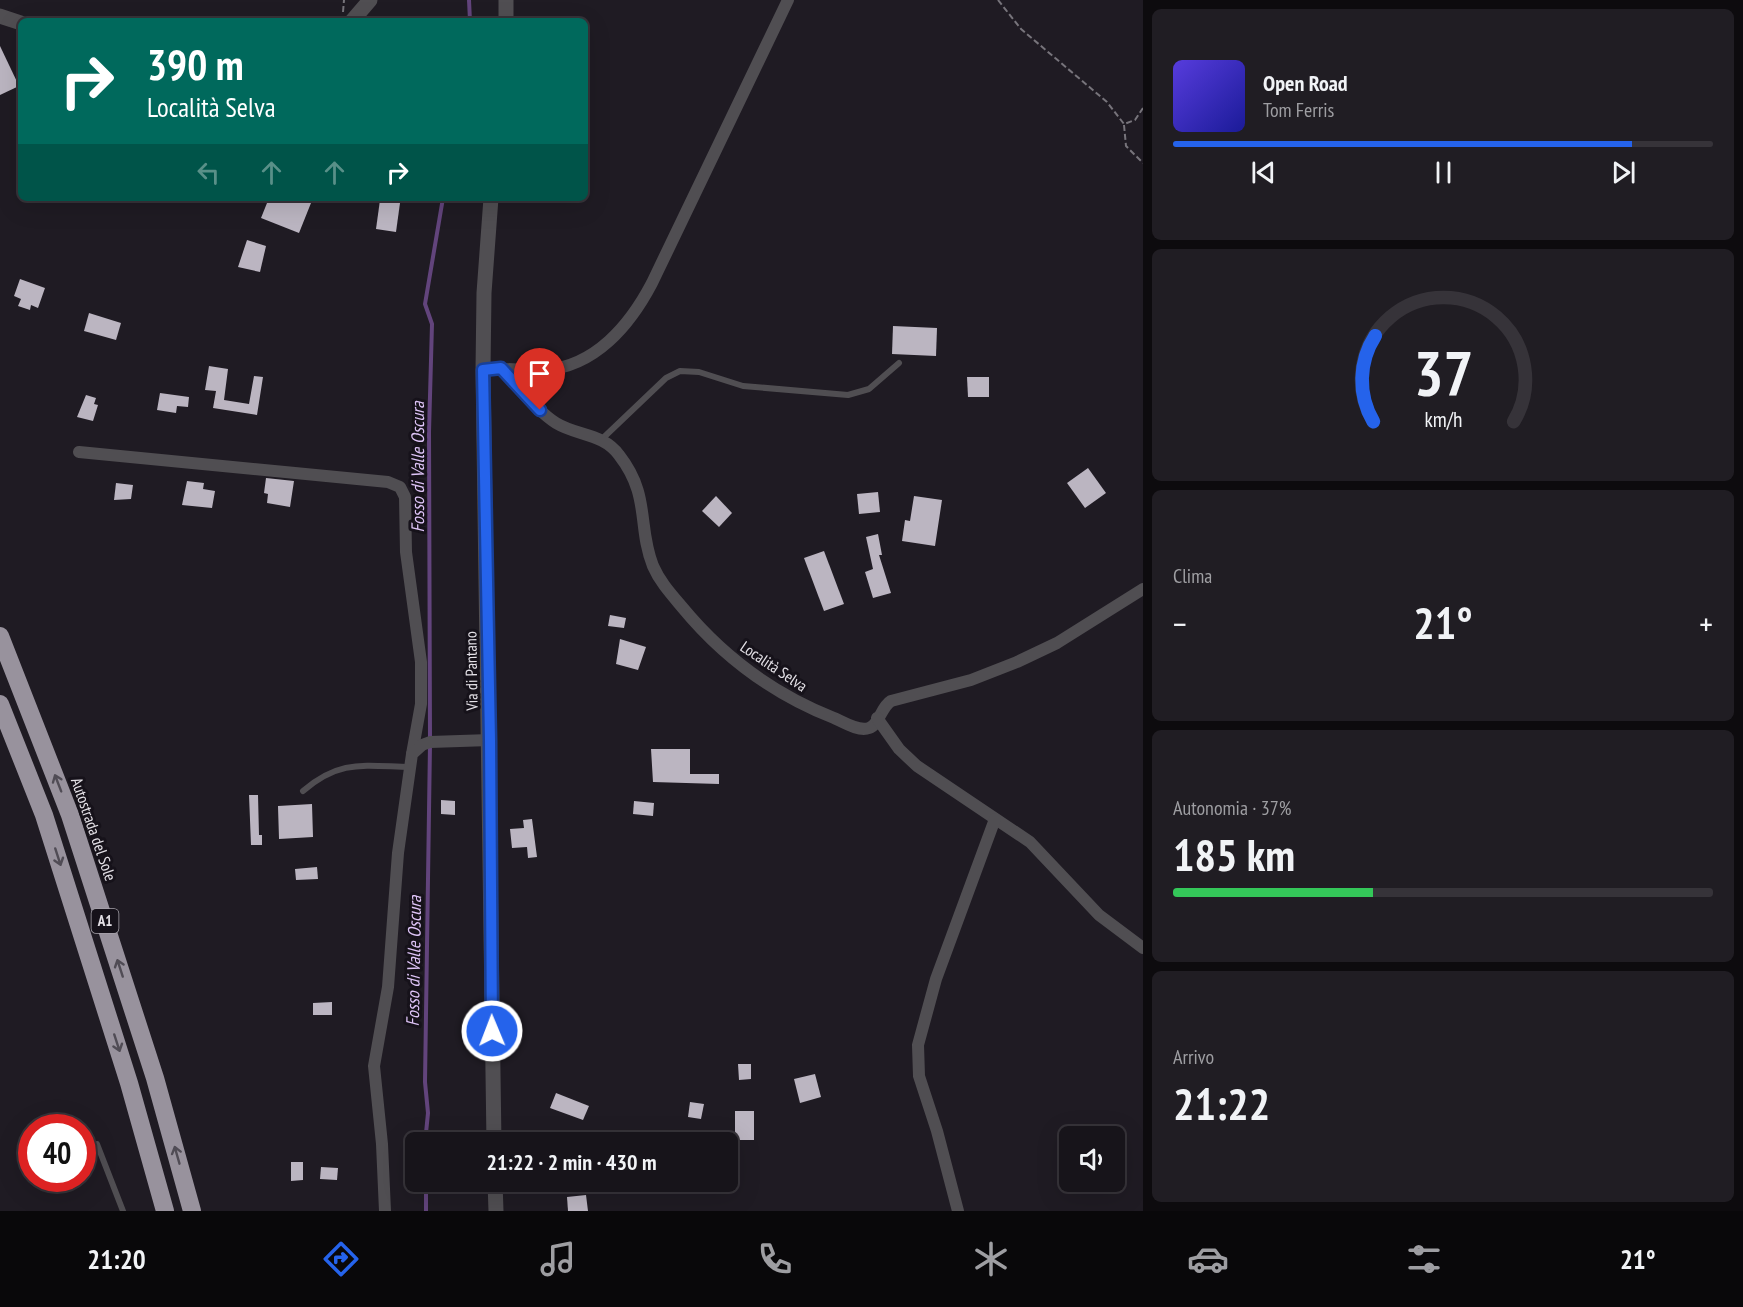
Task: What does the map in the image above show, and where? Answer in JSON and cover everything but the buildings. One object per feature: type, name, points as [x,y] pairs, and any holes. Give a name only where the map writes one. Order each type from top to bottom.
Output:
[{"type":"highway","name":"Autostrada del Sole","points":[[0,636],[70,815],[155,1078],[192,1211]]},
{"type":"highway","name":"A1","points":[[0,704],[44,815],[129,1083],[165,1211]]},
{"type":"street","points":[[355,18],[370,0]]},
{"type":"street","points":[[506,0],[506,18]]},
{"type":"street","points":[[483,370],[501,368],[544,370],[568,365],[594,353],[625,325],[652,283],[788,0]]},
{"type":"street","points":[[0,16],[18,22]]},
{"type":"street","name":"Via di Pantano","points":[[491,201],[484,293],[483,370],[495,1132]]},
{"type":"street","name":"Località Selva","points":[[501,368],[555,422],[602,439],[620,455],[637,486],[643,507],[650,554],[657,574],[703,631],[754,676],[795,702],[861,728],[871,728],[884,706],[891,701],[979,677],[1040,652],[1143,590]]},
{"type":"street","points":[[79,452],[388,482],[400,487],[405,497],[406,552],[421,662],[421,704],[398,853],[388,987],[374,1066],[383,1151],[386,1211]]},
{"type":"street","points":[[877,718],[899,749],[917,766],[1036,847],[1099,915],[1143,948]]},
{"type":"street","points":[[411,760],[422,745],[430,742],[490,740]]},
{"type":"street","points":[[958,1211],[919,1076],[918,1045],[936,979],[995,819]]},
{"type":"street","points":[[495,1192],[496,1211]]},
{"type":"lane","points":[[602,439],[666,378],[680,370],[699,372],[743,386],[848,395],[863,392],[875,386],[898,363]]},
{"type":"lane","points":[[303,791],[325,773],[342,767],[411,760]]},
{"type":"lane","points":[[98,1144],[123,1211]]},
{"type":"path","points":[[998,0],[1021,29],[1107,102],[1124,124],[1126,146],[1143,163]]},
{"type":"path","points":[[1124,124],[1135,120],[1143,108]]},
{"type":"waterway","name":"Fosso di Valle Oscura","points":[[469,0],[470,18]]},
{"type":"waterway","name":"Fosso di Valle Oscura","points":[[430,739],[429,432],[432,324],[425,304],[442,201]]},
{"type":"waterway","name":"Fosso di Valle Oscura","points":[[426,1132],[430,744]]},
{"type":"waterway","name":"Fosso di Valle Oscura","points":[[426,1192],[426,1211]]},
{"type":"route","points":[[492,1031],[490,740],[483,370],[501,368],[540,410]]}]
